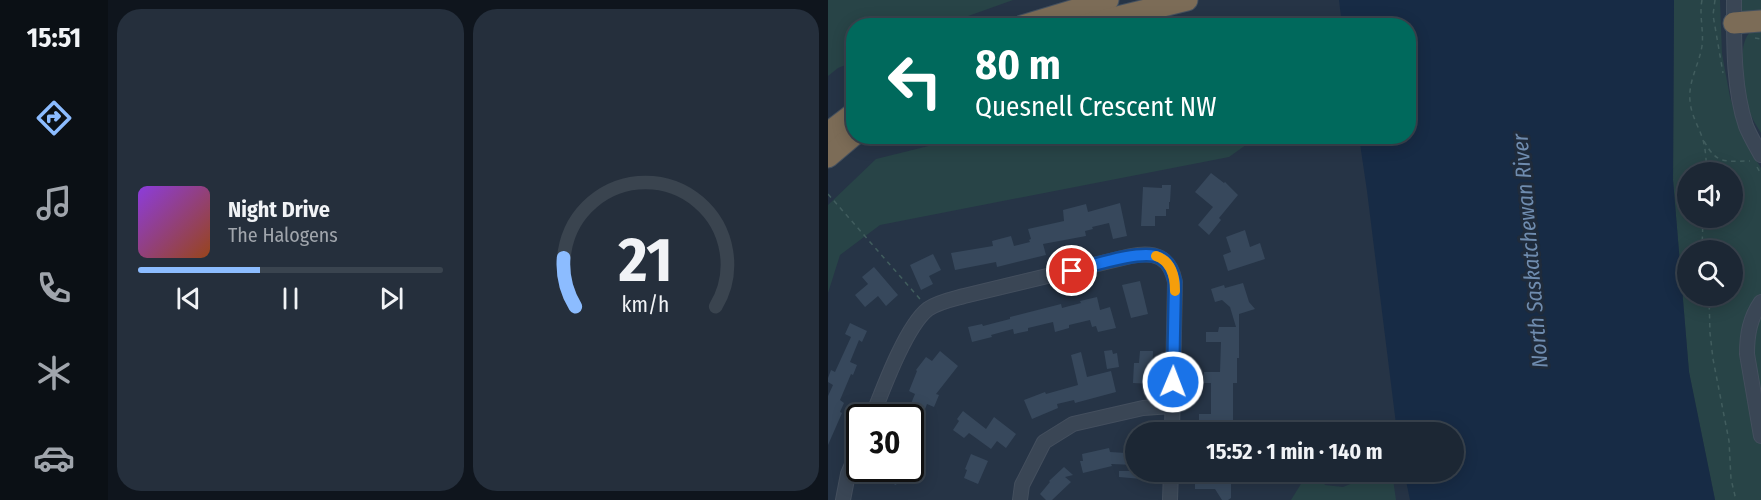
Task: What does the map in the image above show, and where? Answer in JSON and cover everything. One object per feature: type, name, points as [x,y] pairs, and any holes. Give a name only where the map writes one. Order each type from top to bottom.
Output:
[{"type":"highway","points":[[1048,18],[1108,0]]},
{"type":"highway","points":[[1114,18],[1187,0]]},
{"type":"highway","points":[[1734,23],[1761,21]]},
{"type":"highway","points":[[828,133],[846,119]]},
{"type":"highway","points":[[828,157],[846,142]]},
{"type":"street","points":[[1734,0],[1740,102],[1746,126],[1761,155]]},
{"type":"street","points":[[878,404],[913,325],[929,309],[964,296],[1147,254],[1164,259],[1175,282],[1172,422]]},
{"type":"street","points":[[1761,302],[1749,324],[1747,354],[1761,436]]},
{"type":"street","points":[[1020,500],[1022,485],[1044,442],[1073,424],[1143,408],[1172,406]]},
{"type":"street","points":[[843,500],[846,482]]},
{"type":"street","points":[[1170,500],[1171,482]]},
{"type":"path","points":[[1702,0],[1700,10],[1702,48],[1691,83],[1690,101],[1694,118],[1703,141],[1718,159],[1753,161],[1761,155]]},
{"type":"path","points":[[1715,0],[1713,15],[1716,34]]},
{"type":"path","points":[[1703,141],[1706,162]]},
{"type":"path","points":[[828,194],[929,309]]},
{"type":"path","points":[[1709,306],[1713,359],[1726,420],[1731,479],[1736,500]]},
{"type":"green space","points":[[828,0],[1013,0],[963,18],[846,18],[846,65],[828,76]]},
{"type":"green space","points":[[1674,0],[1720,0],[1722,54],[1730,97],[1743,138],[1761,168],[1761,500],[1715,500],[1689,372],[1684,306],[1743,306],[1743,240],[1678,240],[1673,180]]},
{"type":"green space","points":[[1739,0],[1761,0],[1761,15],[1741,16]]},
{"type":"green space","points":[[1761,29],[1761,133],[1748,108],[1742,56],[1747,37],[1753,30]]},
{"type":"green space","points":[[937,144],[1247,144],[1229,157],[880,225],[840,255],[828,293],[828,205],[876,159]]},
{"type":"green space","points":[[1302,482],[1323,482],[1325,485],[1343,487],[1355,482],[1393,482],[1396,500],[1291,500]]},
{"type":"water","name":"North Saskatchewan River","points":[[1339,0],[1674,0],[1673,180],[1678,240],[1677,306],[1684,306],[1689,372],[1715,500],[1410,500],[1406,482],[1464,482],[1464,422],[1396,422],[1360,144],[1416,144],[1416,18],[1341,18]]},
{"type":"building","points":[[1211,173],[1225,182],[1238,195],[1219,218],[1221,220],[1209,235],[1198,225],[1213,207],[1195,192]]},
{"type":"building","points":[[1162,185],[1171,185],[1169,209],[1166,209],[1166,216],[1155,216],[1155,226],[1141,226],[1143,187],[1162,188]]},
{"type":"building","points":[[1120,203],[1127,236],[1113,239],[1109,223],[1092,227],[1093,229],[1085,231],[1086,236],[1043,244],[1046,255],[997,267],[996,262],[955,270],[951,253],[993,246],[992,241],[1011,236],[1014,246],[1030,242],[1028,229],[1064,221],[1063,210],[1086,204],[1088,212]]},
{"type":"building","points":[[1245,230],[1250,247],[1260,243],[1265,259],[1228,271],[1223,255],[1231,252],[1226,237]]},
{"type":"building","points":[[933,254],[941,270],[929,276],[933,284],[921,290],[910,265]]},
{"type":"building","points":[[874,267],[898,295],[886,306],[878,296],[865,307],[855,295],[868,284],[862,277]]},
{"type":"building","points":[[1140,281],[1148,314],[1131,318],[1122,285]]},
{"type":"building","points":[[1243,283],[1249,302],[1255,309],[1239,314],[1239,358],[1237,358],[1237,383],[1233,383],[1233,422],[1199,422],[1199,414],[1211,414],[1211,383],[1204,383],[1204,372],[1220,372],[1221,342],[1206,342],[1206,332],[1218,332],[1219,327],[1236,327],[1230,307],[1222,300],[1215,302],[1211,289],[1224,285],[1225,288]]},
{"type":"building","points":[[1097,297],[1100,310],[1110,307],[1116,328],[1098,332],[1096,326],[1092,327],[1090,320],[1069,325],[1069,328],[1055,332],[1053,322],[1014,334],[1013,329],[972,342],[968,327],[982,324],[983,326],[1061,304],[1062,308]]},
{"type":"building","points":[[850,323],[867,331],[862,342],[859,340],[850,362],[857,365],[840,400],[844,403],[840,412],[842,413],[828,445],[828,396],[833,385],[828,382],[828,378],[831,370],[835,372],[851,337],[845,334]]},
{"type":"building","points":[[1112,350],[1113,354],[1117,353],[1119,367],[1107,369],[1104,351]]},
{"type":"building","points":[[940,351],[958,366],[936,394],[939,395],[934,407],[927,404],[924,412],[924,404],[911,404],[915,394],[909,391],[916,370],[926,357],[932,361]]},
{"type":"building","points":[[1140,351],[1153,351],[1152,384],[1133,383],[1134,363],[1139,363]]},
{"type":"building","points":[[1081,352],[1087,377],[1111,371],[1116,392],[1075,403],[1074,400],[1057,404],[1058,408],[1032,419],[1024,400],[1045,392],[1046,394],[1078,385],[1071,355]]},
{"type":"building","points":[[963,411],[986,429],[994,417],[1016,434],[1006,448],[997,441],[991,449],[969,433],[964,438],[953,430]]},
{"type":"building","points":[[1109,448],[1110,452],[1125,453],[1125,465],[1111,464],[1112,466],[1083,473],[1080,461],[1083,461],[1082,454]]},
{"type":"building","points":[[971,454],[988,461],[978,484],[964,478]]},
{"type":"building","points":[[1064,467],[1073,475],[1065,477],[1071,482],[1052,500],[1046,500],[1040,494],[1049,481]]},
{"type":"building","points":[[1119,471],[1125,471],[1125,478],[1119,477]]},
{"type":"building","points":[[1195,482],[1231,482],[1231,498],[1222,500],[1215,489],[1195,489]]},
{"type":"slow traffic","points":[[1156,256],[1164,259],[1171,270],[1174,276],[1175,291]]},
{"type":"route","points":[[1072,271],[1136,255],[1147,254],[1164,259],[1175,282],[1173,382]]}]
